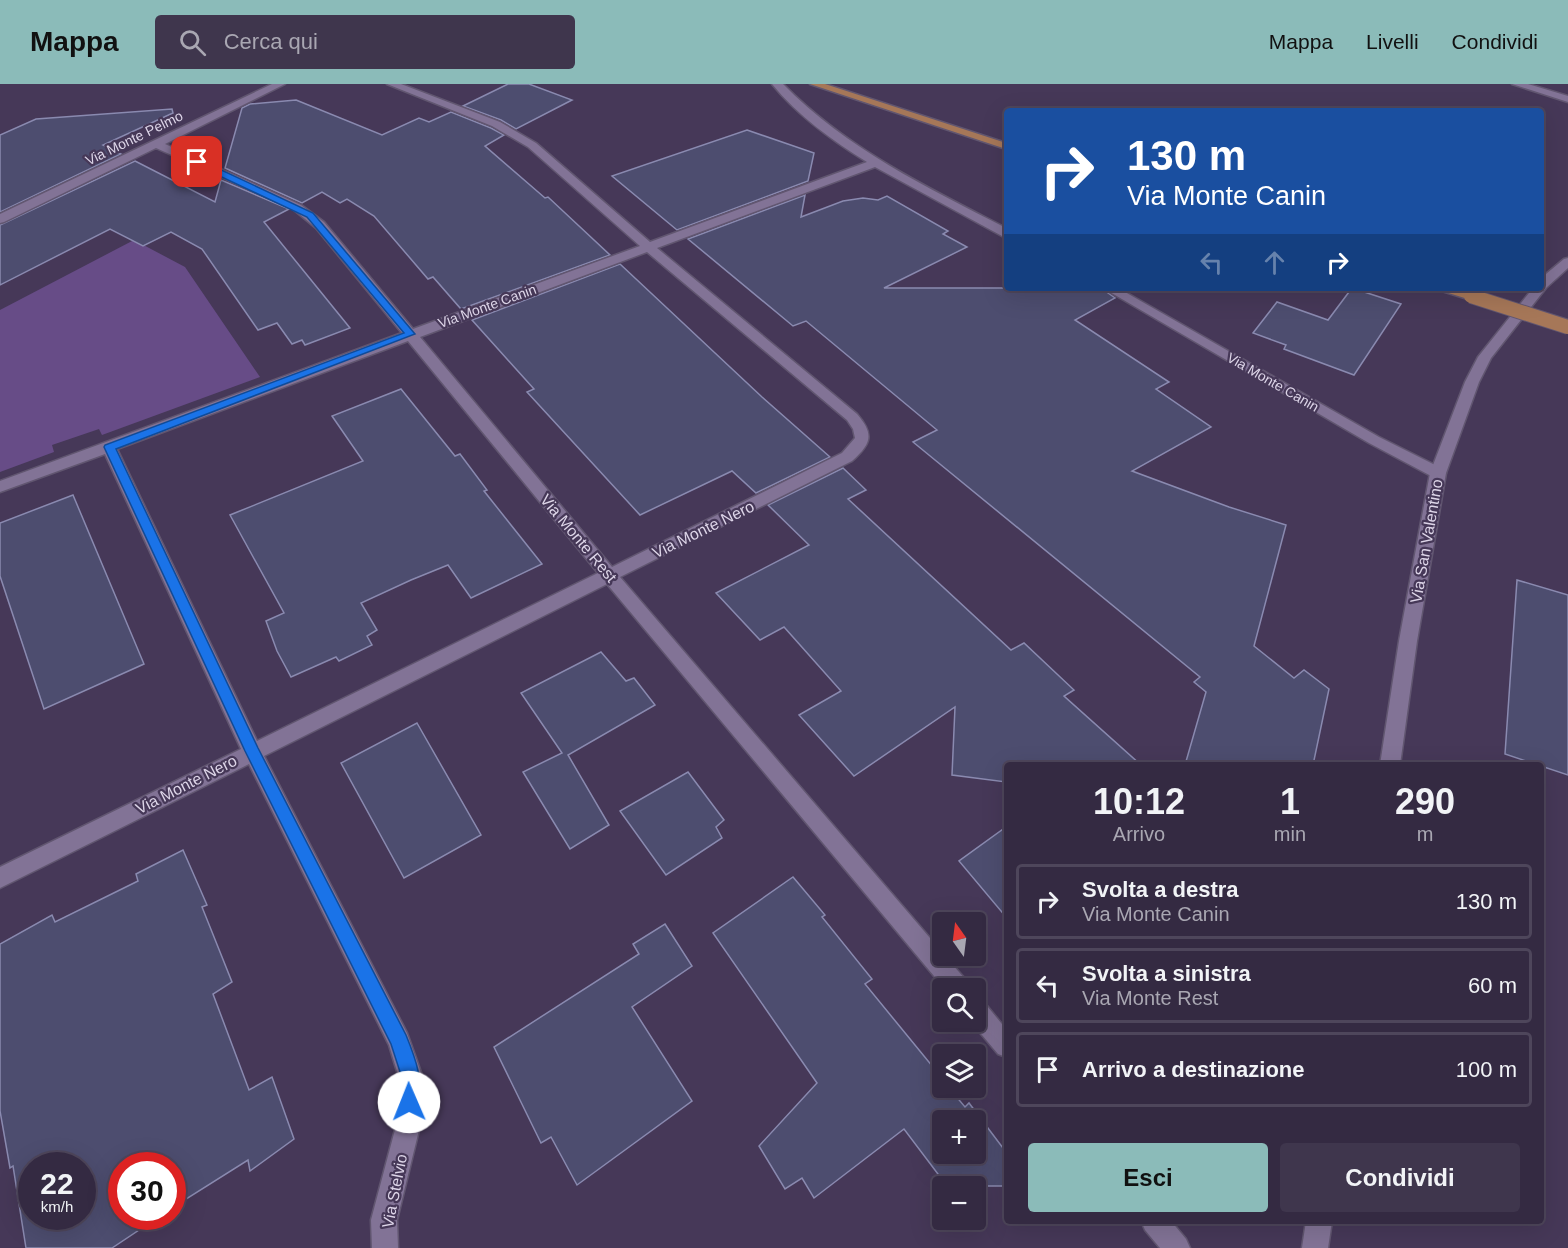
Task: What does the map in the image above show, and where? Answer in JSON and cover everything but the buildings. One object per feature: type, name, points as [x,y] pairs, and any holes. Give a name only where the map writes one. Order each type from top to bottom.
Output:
[{"type":"main road","points":[[814,84],[1004,145]]},
{"type":"main road","points":[[1456,291],[1568,327]]},
{"type":"street","name":"Via Monte Pelmo","points":[[0,219],[280,84]]},
{"type":"street","name":"Via Monte Nero","points":[[0,878],[847,457],[860,447],[863,436],[860,426],[852,417],[647,246],[532,145],[496,124],[392,84]]},
{"type":"street","points":[[777,84],[814,118],[873,164],[1004,232]]},
{"type":"street","points":[[1517,84],[1568,99]]},
{"type":"street","name":"Via Monte Rest","points":[[157,144],[310,215],[609,575],[950,978]]},
{"type":"street","name":"Via Monte Canin","points":[[0,488],[873,164]]},
{"type":"street","name":"Via San Valentino","points":[[1544,284],[1568,262]]},
{"type":"street","name":"Via Monte Canin","points":[[1114,291],[1374,440],[1438,473]]},
{"type":"street","name":"Via San Valentino","points":[[1390,762],[1408,641],[1438,473],[1472,382],[1485,357],[1537,291]]},
{"type":"street","name":"Via Stelvio","points":[[109,447],[252,751],[399,1041],[411,1078],[408,1126],[384,1220],[385,1248]]},
{"type":"street","points":[[986,1021],[1004,1044]]},
{"type":"street","points":[[1157,1224],[1177,1248]]},
{"type":"street","points":[[1315,1248],[1319,1224]]},
{"type":"shaded area","points":[[134,240],[185,267],[260,377],[102,435],[99,429],[52,445],[54,452],[0,472],[0,310]]},
{"type":"route","points":[[197,162],[310,215],[410,334],[109,447],[252,751],[399,1041],[411,1078],[409,1102]]}]
